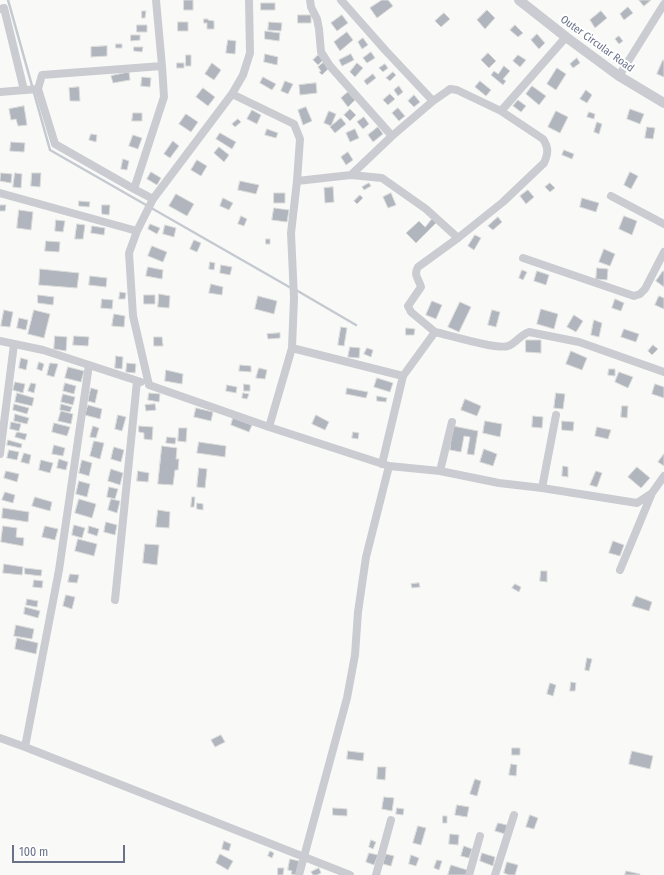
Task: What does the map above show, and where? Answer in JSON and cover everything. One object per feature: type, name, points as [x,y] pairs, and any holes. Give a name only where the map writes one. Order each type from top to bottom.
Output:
[{"type":"street","points":[[134,189],[164,97],[156,0]]},
{"type":"street","points":[[149,385],[133,316],[129,253],[137,231],[150,205],[232,94],[243,75],[250,52],[249,0]]},
{"type":"street","points":[[310,0],[311,7],[317,19],[321,52],[330,66],[392,136]]},
{"type":"street","points":[[340,0],[433,101]]},
{"type":"street","name":"Outer Circular Road","points":[[524,1],[566,37],[619,76],[664,103]]},
{"type":"street","points":[[619,76],[664,4]]},
{"type":"street","points":[[0,9],[4,8],[31,90],[55,144],[134,189],[150,205]]},
{"type":"street","points":[[501,111],[566,37]]},
{"type":"street","points":[[31,90],[42,75],[162,66]]},
{"type":"street","points":[[351,175],[392,136],[433,101],[450,89],[457,90],[501,111],[543,139],[547,144],[548,149],[544,163],[503,202],[458,238],[418,267],[416,276],[421,287],[408,306],[411,312],[435,332],[497,347],[509,346],[524,334],[529,332],[579,342],[664,372]]},
{"type":"street","points":[[0,92],[31,90]]},
{"type":"street","points":[[232,94],[294,124],[300,139],[291,233],[294,298],[292,348],[270,426]]},
{"type":"street","points":[[297,181],[351,175],[382,178],[426,209],[458,238]]},
{"type":"street","points":[[0,193],[137,231]]},
{"type":"street","points":[[611,196],[664,224]]},
{"type":"street","points":[[523,258],[634,296],[640,294],[645,288],[664,252]]},
{"type":"street","points":[[299,875],[347,698],[356,655],[358,612],[366,557],[403,376],[435,332]]},
{"type":"street","points":[[0,341],[43,350],[386,465],[637,503],[652,493]]},
{"type":"street","points":[[0,454],[14,344]]},
{"type":"street","points":[[292,348],[403,376]]},
{"type":"street","points":[[25,747],[59,570],[89,365]]},
{"type":"street","points":[[115,600],[138,381]]},
{"type":"street","points":[[542,488],[556,415]]},
{"type":"street","points":[[440,472],[452,422]]},
{"type":"street","points":[[620,570],[652,493],[664,476]]},
{"type":"street","points":[[0,738],[350,875]]},
{"type":"street","points":[[495,875],[514,815]]},
{"type":"street","points":[[376,875],[391,820]]},
{"type":"street","points":[[469,875],[480,836]]},
{"type":"building","points":[[184,0],[193,0],[193,10],[184,10]]},
{"type":"building","points":[[382,0],[388,0],[393,6],[377,18],[370,8]]},
{"type":"building","points":[[639,0],[651,0],[644,6]]},
{"type":"building","points":[[261,3],[275,3],[275,10],[261,10]]},
{"type":"building","points":[[628,7],[633,13],[624,20],[620,14]]},
{"type":"building","points":[[487,10],[495,18],[485,29],[477,20]]},
{"type":"building","points":[[142,11],[146,11],[145,18],[142,18]]},
{"type":"building","points":[[601,11],[607,18],[595,28],[590,20]]},
{"type":"building","points":[[444,13],[450,19],[441,27],[435,21]]},
{"type":"building","points":[[298,15],[311,15],[311,23],[298,23]]},
{"type":"building","points":[[342,15],[348,23],[337,31],[331,23]]},
{"type":"building","points":[[204,19],[214,21],[214,29],[207,29],[207,23],[204,23]]},
{"type":"building","points":[[178,22],[188,22],[188,31],[178,31]]},
{"type":"building","points":[[269,22],[282,23],[281,31],[268,30]]},
{"type":"building","points":[[137,25],[147,25],[147,32],[137,32]]},
{"type":"building","points":[[515,25],[523,33],[518,37],[510,30]]},
{"type":"building","points":[[265,31],[280,33],[279,41],[265,39]]},
{"type":"building","points":[[347,32],[353,40],[340,51],[334,42]]},
{"type":"building","points":[[537,34],[545,43],[539,49],[531,40]]},
{"type":"building","points":[[131,35],[140,35],[140,40],[131,41]]},
{"type":"building","points":[[619,36],[623,41],[619,44],[615,39]]},
{"type":"building","points":[[363,38],[368,45],[362,49],[358,42]]},
{"type":"building","points":[[228,40],[236,41],[235,54],[226,53]]},
{"type":"building","points":[[116,44],[122,44],[122,48],[116,48]]},
{"type":"building","points":[[107,46],[107,56],[91,57],[91,47]]},
{"type":"building","points":[[134,47],[143,47],[142,52],[134,51]]},
{"type":"building","points":[[371,52],[375,58],[367,63],[363,58]]},
{"type":"building","points":[[488,53],[496,61],[489,68],[481,60]]},
{"type":"building","points":[[265,54],[278,57],[277,65],[264,62]]},
{"type":"building","points":[[351,54],[354,60],[342,66],[339,60]]},
{"type":"building","points":[[186,55],[191,55],[191,66],[186,66]]},
{"type":"building","points":[[318,55],[323,60],[318,65],[313,60]]},
{"type":"building","points":[[518,55],[526,60],[520,67],[513,61]]},
{"type":"building","points":[[577,58],[580,63],[573,68],[570,64]]},
{"type":"building","points":[[663,60],[664,61],[664,77],[657,74]]},
{"type":"building","points":[[324,62],[329,68],[322,75],[319,72],[321,71],[318,67]]},
{"type":"building","points":[[177,63],[184,63],[184,68],[177,68]]},
{"type":"building","points":[[212,63],[221,70],[214,80],[205,74]]},
{"type":"building","points":[[357,63],[363,68],[355,77],[350,72]]},
{"type":"building","points":[[385,64],[388,68],[383,72],[379,68]]},
{"type":"building","points":[[504,66],[510,71],[503,79],[506,81],[503,85],[491,75],[494,71],[498,74]]},
{"type":"building","points":[[557,68],[566,74],[556,90],[547,84]]},
{"type":"building","points":[[129,72],[130,80],[113,83],[111,76]]},
{"type":"building","points":[[393,72],[396,75],[390,81],[386,78]]},
{"type":"building","points":[[373,74],[376,78],[367,85],[364,81]]},
{"type":"building","points":[[142,77],[151,78],[150,87],[141,86]]},
{"type":"building","points":[[263,77],[276,84],[272,90],[260,83]]},
{"type":"building","points":[[285,81],[293,84],[288,94],[281,91]]},
{"type":"building","points":[[480,81],[491,90],[486,96],[475,87]]},
{"type":"building","points":[[316,83],[317,93],[300,95],[299,85]]},
{"type":"building","points":[[399,86],[403,92],[398,96],[394,90]]},
{"type":"building","points":[[532,86],[546,96],[539,105],[526,94]]},
{"type":"building","points":[[79,87],[80,101],[70,101],[69,88]]},
{"type":"building","points":[[203,88],[215,97],[208,106],[196,97]]},
{"type":"building","points":[[586,90],[592,95],[587,103],[580,99]]},
{"type":"building","points":[[348,92],[355,100],[348,107],[341,98]]},
{"type":"building","points":[[390,94],[395,99],[388,105],[383,100]]},
{"type":"building","points":[[414,95],[420,102],[414,107],[408,101]]},
{"type":"building","points":[[518,100],[526,106],[521,112],[513,106]]},
{"type":"building","points":[[24,106],[27,125],[18,126],[16,119],[11,120],[9,109]]},
{"type":"building","points":[[306,107],[312,121],[303,125],[298,110]]},
{"type":"building","points":[[398,108],[405,116],[399,121],[392,113]]},
{"type":"building","points":[[350,109],[356,115],[350,121],[344,115]]},
{"type":"building","points":[[630,109],[644,114],[640,124],[627,119]]},
{"type":"building","points":[[252,110],[261,115],[257,124],[247,119]]},
{"type":"building","points":[[329,111],[336,114],[331,126],[324,123]]},
{"type":"building","points":[[556,111],[568,117],[560,133],[548,127]]},
{"type":"building","points":[[589,112],[595,114],[594,119],[587,117]]},
{"type":"building","points":[[133,113],[142,113],[142,121],[132,121]]},
{"type":"building","points":[[186,114],[198,122],[191,132],[179,124]]},
{"type":"building","points":[[364,117],[369,124],[363,129],[357,122]]},
{"type":"building","points":[[341,118],[346,124],[335,133],[330,127]]},
{"type":"building","points":[[238,119],[241,122],[235,127],[232,124]]},
{"type":"building","points":[[597,122],[602,124],[599,134],[594,132]]},
{"type":"building","points":[[378,127],[383,134],[373,142],[368,135]]},
{"type":"building","points":[[647,127],[655,128],[653,139],[645,138]]},
{"type":"building","points":[[267,129],[278,133],[276,138],[265,135]]},
{"type":"building","points":[[355,129],[359,138],[350,142],[346,133]]},
{"type":"building","points":[[220,133],[236,142],[232,149],[216,139]]},
{"type":"building","points":[[91,134],[97,135],[96,142],[89,140]]},
{"type":"building","points":[[133,135],[142,138],[138,149],[129,146]]},
{"type":"building","points":[[173,141],[179,146],[170,158],[164,154]]},
{"type":"building","points":[[11,142],[25,143],[24,152],[10,151]]},
{"type":"building","points":[[219,147],[229,155],[224,162],[214,153]]},
{"type":"building","points":[[564,150],[574,154],[572,159],[562,155]]},
{"type":"building","points":[[348,152],[353,160],[346,165],[341,157]]},
{"type":"building","points":[[123,159],[129,161],[127,170],[121,169]]},
{"type":"building","points":[[197,160],[207,166],[201,176],[191,170]]},
{"type":"building","points":[[151,172],[161,178],[157,185],[147,179]]},
{"type":"building","points":[[630,172],[638,176],[631,189],[624,185]]},
{"type":"building","points":[[1,173],[12,174],[11,183],[0,181]]},
{"type":"building","points":[[15,173],[22,174],[21,188],[13,187]]},
{"type":"building","points":[[32,173],[41,173],[40,187],[31,186]]},
{"type":"building","points":[[240,181],[259,185],[256,194],[238,190]]},
{"type":"building","points":[[369,183],[371,186],[364,190],[362,187]]},
{"type":"building","points":[[550,183],[555,188],[550,192],[545,187]]},
{"type":"building","points":[[333,187],[334,202],[325,203],[324,188]]},
{"type":"building","points":[[528,190],[534,197],[526,204],[520,196]]},
{"type":"building","points":[[274,193],[285,193],[285,203],[274,203]]},
{"type":"building","points":[[391,193],[396,205],[388,208],[383,197]]},
{"type":"building","points":[[176,194],[194,204],[187,216],[169,206]]},
{"type":"building","points":[[360,195],[363,198],[357,204],[354,201]]},
{"type":"building","points":[[223,198],[233,203],[229,210],[220,206]]},
{"type":"building","points":[[582,198],[599,203],[596,212],[580,207]]},
{"type":"building","points":[[79,201],[90,202],[89,207],[79,206]]},
{"type":"building","points":[[0,205],[6,205],[5,211],[0,211]]},
{"type":"building","points":[[102,205],[110,205],[109,215],[102,214]]},
{"type":"building","points":[[274,208],[289,210],[287,222],[272,220]]},
{"type":"building","points":[[19,210],[33,212],[31,230],[17,228]]},
{"type":"building","points":[[241,216],[247,219],[244,226],[238,224]]},
{"type":"building","points":[[624,216],[637,221],[632,235],[619,229]]},
{"type":"building","points":[[498,217],[502,222],[493,230],[488,226]]},
{"type":"building","points":[[432,219],[436,223],[416,243],[406,233],[419,221],[425,227]]},
{"type":"building","points":[[56,220],[65,221],[63,232],[55,231]]},
{"type":"building","points":[[77,224],[85,225],[83,239],[75,239]]},
{"type":"building","points":[[150,224],[160,228],[157,234],[148,229]]},
{"type":"building","points":[[165,225],[176,228],[174,237],[163,234]]},
{"type":"building","points":[[92,226],[105,228],[104,235],[91,233]]},
{"type":"building","points":[[475,235],[481,238],[474,250],[468,246]]},
{"type":"building","points":[[266,239],[270,239],[270,244],[266,244]]},
{"type":"building","points":[[194,240],[201,243],[197,252],[190,249]]},
{"type":"building","points":[[46,241],[60,242],[59,252],[45,251]]},
{"type":"building","points":[[152,246],[167,252],[163,262],[148,256]]},
{"type":"building","points":[[604,249],[615,254],[610,266],[599,262]]},
{"type":"building","points":[[210,262],[215,263],[214,270],[209,269]]},
{"type":"building","points":[[221,265],[232,267],[230,275],[220,273]]},
{"type":"building","points":[[148,267],[163,270],[162,279],[146,276]]},
{"type":"building","points":[[597,268],[608,269],[607,280],[596,279]]},
{"type":"building","points":[[40,269],[79,273],[77,288],[39,285]]},
{"type":"building","points":[[522,270],[527,272],[523,280],[519,278]]},
{"type":"building","points":[[537,271],[549,275],[546,285],[534,281]]},
{"type":"building","points":[[664,271],[664,287],[656,281]]},
{"type":"building","points":[[90,276],[107,278],[106,287],[89,285]]},
{"type":"building","points":[[211,284],[223,287],[222,295],[209,293]]},
{"type":"building","points":[[120,292],[126,293],[125,299],[119,299]]},
{"type":"building","points":[[159,294],[170,296],[169,308],[158,307]]},
{"type":"building","points":[[38,295],[54,297],[53,305],[38,303]]},
{"type":"building","points":[[144,295],[155,295],[155,304],[144,304]]},
{"type":"building","points":[[258,296],[277,301],[274,314],[255,309]]},
{"type":"building","points":[[659,296],[664,298],[664,309],[655,305]]},
{"type":"building","points":[[102,299],[113,300],[112,309],[101,308]]},
{"type":"building","points":[[615,299],[624,303],[621,311],[612,308]]},
{"type":"building","points":[[432,301],[442,305],[436,319],[426,315]]},
{"type":"building","points":[[460,302],[471,307],[459,332],[448,327]]},
{"type":"building","points":[[541,309],[558,314],[554,329],[537,324]]},
{"type":"building","points":[[4,310],[13,312],[10,327],[1,326]]},
{"type":"building","points":[[34,310],[50,314],[44,338],[28,334]]},
{"type":"building","points":[[492,310],[500,312],[496,327],[488,325]]},
{"type":"building","points":[[114,314],[125,316],[124,327],[112,326]]},
{"type":"building","points":[[574,315],[583,321],[576,332],[567,327]]},
{"type":"building","points":[[19,318],[28,320],[26,330],[17,328]]},
{"type":"building","points":[[594,320],[602,323],[599,337],[591,335]]},
{"type":"building","points":[[341,327],[347,328],[344,346],[338,345]]},
{"type":"building","points":[[406,328],[415,329],[414,335],[406,335]]},
{"type":"building","points":[[624,329],[639,334],[636,342],[621,337]]},
{"type":"building","points":[[280,333],[280,338],[268,339],[267,334]]},
{"type":"building","points":[[55,336],[67,337],[66,351],[54,349]]},
{"type":"building","points":[[74,336],[89,337],[88,346],[73,345]]},
{"type":"building","points":[[154,337],[162,337],[163,346],[154,346]]},
{"type":"building","points":[[526,340],[541,340],[541,353],[526,352]]},
{"type":"building","points":[[653,345],[658,349],[652,355],[648,351]]},
{"type":"building","points":[[350,347],[360,348],[359,358],[348,357]]},
{"type":"building","points":[[367,348],[373,350],[371,357],[364,354]]},
{"type":"building","points":[[571,351],[587,358],[582,370],[566,364]]},
{"type":"building","points":[[116,356],[123,357],[122,369],[115,368]]},
{"type":"building","points":[[21,358],[28,360],[26,370],[19,368]]},
{"type":"building","points":[[39,362],[44,364],[42,371],[37,369]]},
{"type":"building","points":[[50,363],[58,364],[54,377],[47,375]]},
{"type":"building","points":[[127,363],[136,364],[135,373],[126,372]]},
{"type":"building","points":[[240,365],[251,366],[251,372],[239,371]]},
{"type":"building","points":[[68,367],[84,371],[81,382],[65,378]]},
{"type":"building","points":[[259,368],[267,370],[265,379],[256,378]]},
{"type":"building","points":[[609,369],[615,369],[615,376],[608,375]]},
{"type":"building","points":[[166,370],[183,374],[182,384],[165,381]]},
{"type":"building","points":[[619,372],[633,377],[628,388],[615,382]]},
{"type":"building","points":[[377,378],[393,383],[390,392],[374,387]]},
{"type":"building","points":[[15,382],[25,384],[23,393],[13,390]]},
{"type":"building","points":[[31,383],[36,384],[34,393],[28,391]]},
{"type":"building","points":[[65,383],[76,386],[74,394],[63,391]]},
{"type":"building","points":[[244,384],[250,385],[250,391],[244,391]]},
{"type":"building","points":[[655,384],[664,387],[664,398],[652,394]]},
{"type":"building","points":[[227,385],[237,387],[236,393],[226,391]]},
{"type":"building","points":[[91,388],[98,390],[95,403],[88,401]]},
{"type":"building","points":[[347,388],[368,392],[366,398],[346,394]]},
{"type":"building","points":[[17,393],[34,398],[32,406],[15,402]]},
{"type":"building","points":[[149,393],[160,394],[159,402],[148,400]]},
{"type":"building","points":[[243,393],[249,394],[247,399],[242,398]]},
{"type":"building","points":[[556,393],[565,394],[563,409],[554,408]]},
{"type":"building","points":[[63,394],[75,397],[73,405],[61,402]]},
{"type":"building","points":[[377,396],[387,398],[386,402],[377,401]]},
{"type":"building","points":[[465,399],[481,406],[477,416],[461,410]]},
{"type":"building","points":[[14,404],[29,408],[27,414],[13,410]]},
{"type":"building","points":[[61,404],[72,407],[70,412],[60,410]]},
{"type":"building","points":[[155,404],[156,410],[146,411],[145,405]]},
{"type":"building","points":[[88,405],[102,409],[100,419],[85,415]]},
{"type":"building","points":[[622,406],[628,406],[627,418],[621,417]]},
{"type":"building","points":[[196,408],[213,412],[211,421],[194,417]]},
{"type":"building","points":[[61,411],[73,414],[71,424],[58,421]]},
{"type":"building","points":[[15,414],[29,418],[27,424],[14,421]]},
{"type":"building","points":[[118,415],[126,417],[122,431],[115,429]]},
{"type":"building","points":[[316,415],[329,422],[325,430],[312,424]]},
{"type":"building","points":[[533,416],[543,417],[542,428],[532,427]]},
{"type":"building","points":[[233,418],[252,425],[249,432],[231,425]]},
{"type":"building","points":[[485,421],[502,424],[500,437],[483,433]]},
{"type":"building","points":[[562,421],[574,422],[573,431],[562,430]]},
{"type":"building","points":[[11,422],[21,424],[19,431],[10,429]]},
{"type":"building","points":[[54,423],[70,427],[67,436],[52,432]]},
{"type":"building","points":[[93,426],[99,428],[96,438],[90,437]]},
{"type":"building","points":[[139,426],[153,427],[152,440],[144,439],[144,433],[139,432]]},
{"type":"building","points":[[453,426],[478,431],[474,455],[467,454],[470,437],[464,436],[461,452],[450,450]]},
{"type":"building","points":[[597,427],[611,430],[608,439],[595,436]]},
{"type":"building","points":[[179,428],[187,428],[186,442],[178,441]]},
{"type":"building","points":[[17,432],[27,434],[25,440],[15,437]]},
{"type":"building","points":[[353,432],[359,433],[358,439],[352,438]]},
{"type":"building","points":[[167,437],[176,438],[175,444],[166,443]]},
{"type":"building","points":[[8,440],[22,444],[21,448],[7,445]]},
{"type":"building","points":[[94,441],[104,443],[100,459],[90,456]]},
{"type":"building","points":[[199,442],[226,446],[225,457],[197,453]]},
{"type":"building","points":[[54,445],[65,448],[63,456],[52,454]]},
{"type":"building","points":[[162,446],[177,448],[176,459],[179,459],[178,470],[175,470],[173,485],[158,484]]},
{"type":"building","points":[[114,447],[124,450],[121,462],[111,459]]},
{"type":"building","points":[[484,449],[497,454],[493,466],[480,462]]},
{"type":"building","points":[[9,450],[19,452],[17,460],[7,458]]},
{"type":"building","points":[[24,453],[31,455],[29,464],[21,462]]},
{"type":"building","points":[[664,454],[664,466],[658,462]]},
{"type":"building","points":[[59,459],[68,462],[66,470],[57,468]]},
{"type":"building","points":[[41,460],[53,463],[50,473],[39,470]]},
{"type":"building","points":[[82,460],[92,463],[89,476],[79,473]]},
{"type":"building","points":[[563,466],[568,467],[568,477],[562,476]]},
{"type":"building","points":[[637,467],[650,478],[641,488],[628,477]]},
{"type":"building","points":[[199,468],[207,469],[205,488],[197,487]]},
{"type":"building","points":[[111,469],[123,473],[120,485],[108,481]]},
{"type":"building","points":[[6,471],[19,474],[17,482],[4,478]]},
{"type":"building","points":[[138,471],[149,473],[148,482],[137,481]]},
{"type":"building","points":[[596,471],[602,473],[597,487],[590,485]]},
{"type":"building","points":[[79,481],[90,484],[87,497],[76,494]]},
{"type":"building","points":[[109,487],[118,489],[115,499],[107,497]]},
{"type":"building","points":[[5,492],[15,495],[13,503],[2,500]]},
{"type":"building","points":[[35,497],[52,502],[50,511],[32,506]]},
{"type":"building","points":[[192,497],[195,497],[194,507],[191,507]]},
{"type":"building","points":[[79,499],[96,504],[92,518],[75,513]]},
{"type":"building","points":[[111,499],[120,501],[117,513],[108,510]]},
{"type":"building","points":[[197,503],[203,504],[203,510],[197,509]]},
{"type":"building","points":[[3,508],[29,512],[28,522],[2,518]]},
{"type":"building","points":[[158,510],[170,512],[169,528],[156,527]]},
{"type":"building","points":[[106,522],[117,525],[115,535],[104,532]]},
{"type":"building","points":[[74,525],[85,528],[82,538],[72,535]]},
{"type":"building","points":[[3,526],[17,528],[16,537],[24,538],[23,546],[1,542]]},
{"type":"building","points":[[45,526],[58,529],[55,540],[42,537]]},
{"type":"building","points":[[89,526],[99,529],[97,536],[88,533]]},
{"type":"building","points":[[78,539],[97,544],[94,556],[75,551]]},
{"type":"building","points":[[613,541],[624,545],[620,556],[609,553]]},
{"type":"building","points":[[145,544],[159,545],[157,565],[143,563]]},
{"type":"building","points":[[4,564],[23,567],[22,575],[3,573]]},
{"type":"building","points":[[25,568],[42,570],[41,576],[25,574]]},
{"type":"building","points":[[541,571],[547,571],[547,582],[540,581]]},
{"type":"building","points":[[70,574],[79,575],[77,583],[68,582]]},
{"type":"building","points":[[34,580],[43,581],[42,588],[33,587]]},
{"type":"building","points":[[419,583],[420,587],[412,588],[411,584]]},
{"type":"building","points":[[515,584],[521,587],[519,592],[512,588]]},
{"type":"building","points":[[66,595],[75,597],[72,609],[63,606]]},
{"type":"building","points":[[636,596],[652,602],[649,611],[632,606]]},
{"type":"building","points":[[27,599],[38,601],[37,607],[26,605]]},
{"type":"building","points":[[25,607],[40,611],[38,618],[24,614]]},
{"type":"building","points":[[16,625],[34,629],[32,639],[14,636]]},
{"type":"building","points":[[17,638],[38,643],[36,654],[15,649]]},
{"type":"building","points":[[587,658],[592,659],[589,671],[585,670]]},
{"type":"building","points":[[571,682],[576,683],[575,691],[570,691]]},
{"type":"building","points":[[550,683],[556,685],[553,696],[547,694]]},
{"type":"building","points":[[221,735],[225,742],[215,747],[211,740]]},
{"type":"building","points":[[512,748],[520,748],[520,755],[512,755]]},
{"type":"building","points":[[348,751],[364,753],[363,761],[347,759]]},
{"type":"building","points":[[632,751],[653,756],[650,769],[629,764]]},
{"type":"building","points":[[511,764],[517,765],[516,776],[509,775]]},
{"type":"building","points":[[378,767],[386,767],[385,780],[377,779]]},
{"type":"building","points":[[475,779],[481,781],[477,796],[470,794]]},
{"type":"building","points":[[384,797],[394,798],[392,811],[382,809]]},
{"type":"building","points":[[457,805],[469,807],[467,817],[455,815]]},
{"type":"building","points":[[333,808],[347,809],[347,816],[333,815]]},
{"type":"building","points":[[397,808],[404,809],[403,815],[396,814]]},
{"type":"building","points":[[530,815],[538,818],[534,829],[526,827]]},
{"type":"building","points":[[443,816],[447,816],[447,823],[443,823]]},
{"type":"building","points":[[498,823],[507,825],[505,834],[495,831]]},
{"type":"building","points":[[418,826],[426,828],[421,845],[413,843]]},
{"type":"building","points":[[450,834],[459,835],[458,845],[449,844]]},
{"type":"building","points":[[371,840],[376,842],[373,849],[369,847]]},
{"type":"building","points":[[224,841],[231,844],[229,851],[222,849]]},
{"type":"building","points":[[464,846],[472,849],[469,858],[461,856]]},
{"type":"building","points":[[270,851],[274,853],[272,858],[268,856]]},
{"type":"building","points":[[369,853],[378,855],[374,865],[366,862]]},
{"type":"building","points":[[482,853],[495,857],[493,866],[480,861]]},
{"type":"building","points":[[220,854],[233,861],[228,870],[216,863]]},
{"type":"building","points":[[386,854],[394,856],[391,866],[383,864]]},
{"type":"building","points":[[411,855],[419,858],[416,866],[409,864]]},
{"type":"building","points":[[290,859],[299,861],[296,875],[291,874],[292,871],[288,870]]},
{"type":"building","points":[[437,860],[442,861],[439,870],[434,868]]},
{"type":"building","points":[[507,862],[518,865],[515,875],[504,873]]},
{"type":"building","points":[[451,865],[467,870],[466,875],[448,875]]},
{"type":"building","points":[[278,868],[284,868],[283,875],[278,875]]},
{"type":"building","points":[[319,868],[321,873],[313,875],[311,872]]},
{"type":"building","points":[[626,871],[640,874],[640,875],[625,875]]},
{"type":"waterway","points":[[8,0],[50,150],[291,288]]},
{"type":"waterway","points":[[296,290],[356,325]]}]
